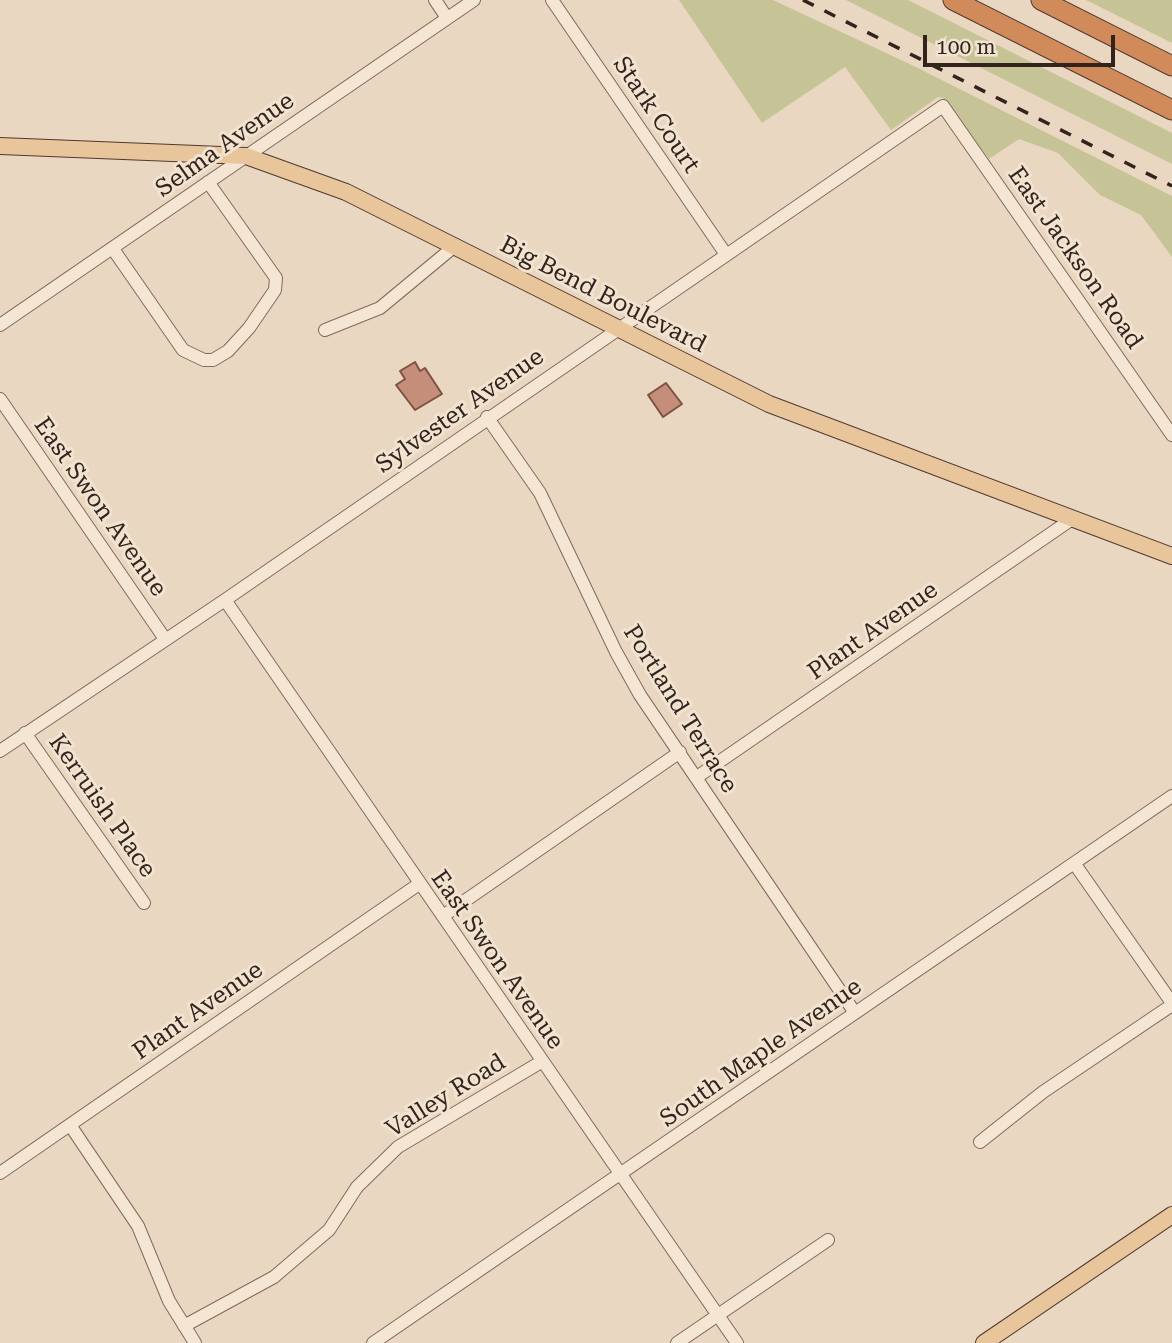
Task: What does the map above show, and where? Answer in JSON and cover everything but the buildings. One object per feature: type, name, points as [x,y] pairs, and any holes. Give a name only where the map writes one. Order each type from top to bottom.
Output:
[{"type":"highway","points":[[953,0],[1172,110]]},
{"type":"highway","points":[[1041,0],[1172,66]]},
{"type":"main road","name":"Big Bend Boulevard","points":[[0,146],[246,156],[346,192],[769,404],[1172,556]]},
{"type":"main road","points":[[984,1343],[1172,1215]]},
{"type":"street","points":[[435,0],[447,18]]},
{"type":"street","name":"Selma Avenue","points":[[0,326],[474,0]]},
{"type":"street","name":"Stark Court","points":[[552,0],[725,253]]},
{"type":"street","name":"Sylvester Avenue","points":[[0,751],[225,600],[725,253],[943,106]]},
{"type":"street","name":"East Jackson Road","points":[[943,106],[1172,435]]},
{"type":"street","points":[[113,249],[183,350],[204,360],[220,357],[249,328],[275,290],[276,278],[208,182]]},
{"type":"street","points":[[325,330],[380,308],[456,245]]},
{"type":"street","name":"East Swon Avenue","points":[[0,399],[165,639]]},
{"type":"street","name":"Portland Terrace","points":[[487,417],[540,493],[616,652],[640,695],[855,1013]]},
{"type":"street","name":"Plant Avenue","points":[[697,777],[1072,519]]},
{"type":"street","name":"East Swon Avenue","points":[[225,600],[737,1343]]},
{"type":"street","name":"Kerruish Place","points":[[25,733],[144,903]]},
{"type":"street","points":[[443,916],[680,752]]},
{"type":"street","name":"South Maple Avenue","points":[[373,1343],[621,1176],[1172,796]]},
{"type":"street","points":[[980,1142],[1044,1092],[1172,1004],[1074,863]]},
{"type":"street","name":"Plant Avenue","points":[[0,1173],[419,884]]},
{"type":"street","name":"Valley Road","points":[[184,1326],[274,1278],[329,1230],[357,1187],[398,1147],[541,1062]]},
{"type":"street","points":[[70,1125],[138,1226],[184,1326],[195,1343]]},
{"type":"street","points":[[677,1343],[828,1240]]},
{"type":"shaded area","points":[[679,0],[773,0],[916,67],[1172,196],[1172,257],[1141,215],[1100,195],[1058,153],[1019,139],[989,159],[943,98],[938,97],[891,130],[845,67],[762,123]]},
{"type":"shaded area","points":[[846,0],[908,0],[1172,133],[1172,164]]},
{"type":"shaded area","points":[[1086,0],[1172,0],[1172,43]]},
{"type":"railway","points":[[803,0],[1172,186]]}]
